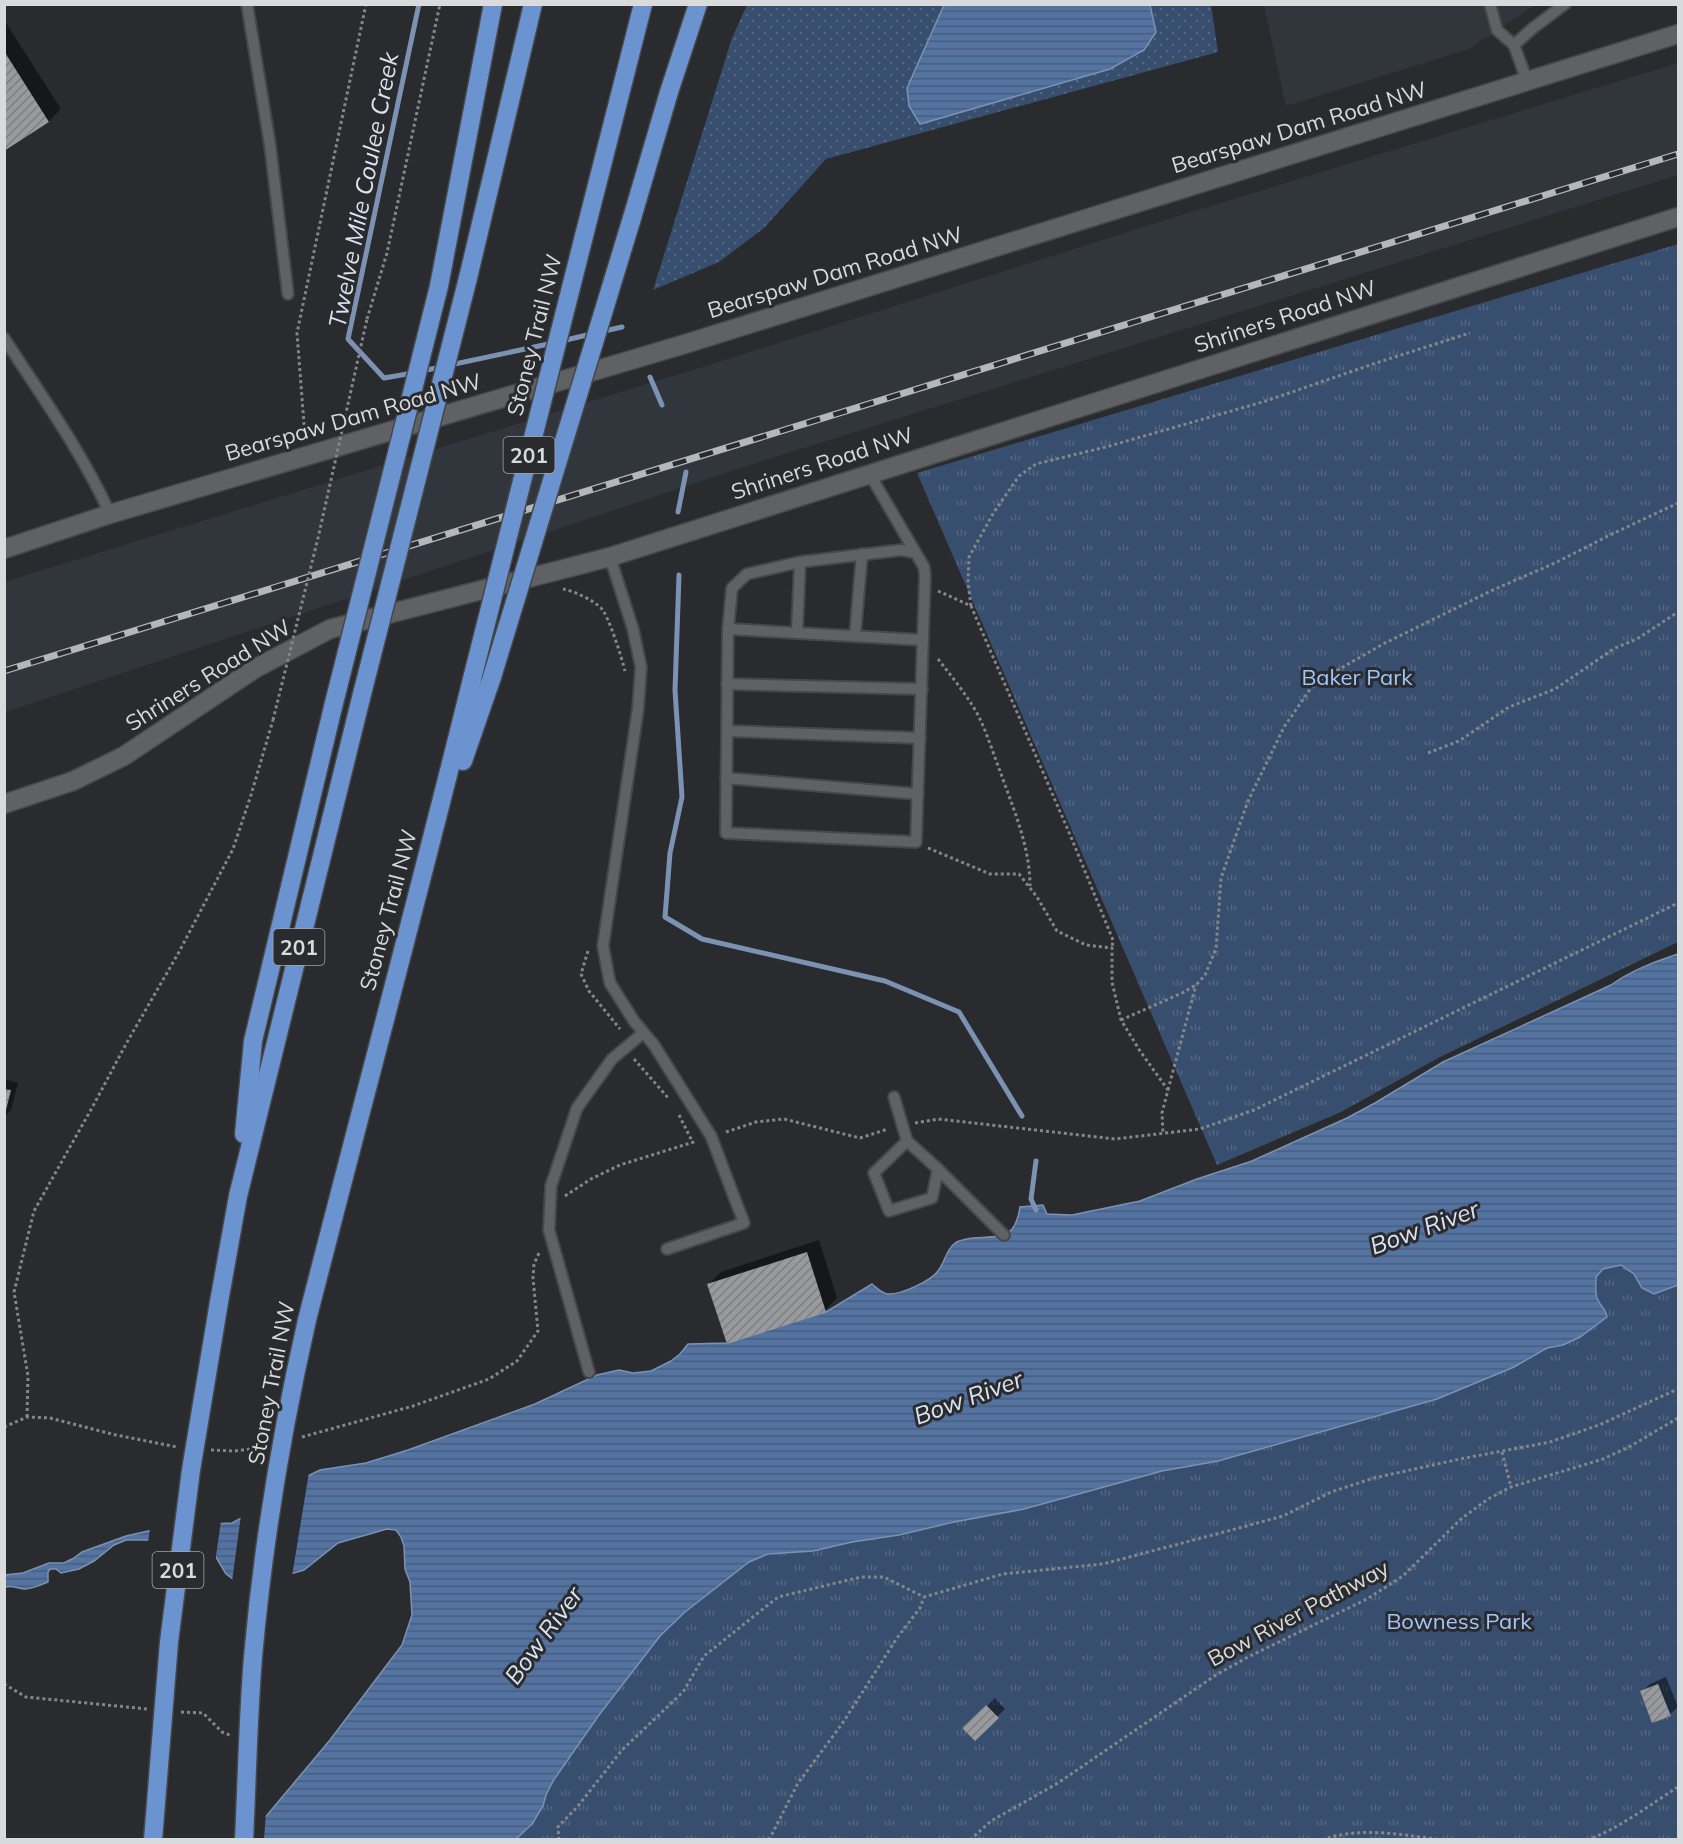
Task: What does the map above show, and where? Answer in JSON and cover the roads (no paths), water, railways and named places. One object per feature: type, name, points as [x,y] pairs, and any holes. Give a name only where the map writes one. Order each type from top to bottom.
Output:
[{"type":"highway","points":[[238,1196],[253,1041],[333,707],[439,286],[493,4]]},
{"type":"highway","name":"201","points":[[153,1839],[169,1642],[191,1470],[238,1196],[468,278],[533,4]]},
{"type":"highway","name":"Stoney Trail NW","points":[[244,1839],[253,1658],[267,1545],[293,1380],[643,4]]},
{"type":"highway","points":[[425,868],[492,677],[669,92],[698,4]]},
{"type":"street","name":"Bearspaw Dam Road NW","points":[[4,549],[110,514],[696,340],[1678,34]]},
{"type":"street","name":"Shriners Road NW","points":[[4,804],[73,781],[124,756],[256,668],[330,629],[610,557],[1678,217]]},
{"type":"lane","points":[[247,4],[270,144],[288,294]]},
{"type":"lane","points":[[1490,4],[1497,30],[1514,45],[1527,81]]},
{"type":"lane","points":[[1514,45],[1565,4]]},
{"type":"lane","points":[[4,338],[77,453],[110,514]]},
{"type":"lane","points":[[869,473],[916,553],[924,567],[916,842],[726,833],[728,628],[732,588],[747,574],[800,562],[901,550],[916,553]]},
{"type":"lane","points":[[855,635],[862,554]]},
{"type":"lane","points":[[610,557],[633,629],[641,667],[638,709],[603,946],[610,983],[634,1022],[654,1045],[711,1136],[744,1223],[667,1249]]},
{"type":"lane","points":[[797,633],[800,562]]},
{"type":"lane","points":[[728,628],[923,640]]},
{"type":"lane","points":[[727,684],[921,689]]},
{"type":"lane","points":[[727,731],[920,738]]},
{"type":"lane","points":[[726,778],[918,794]]},
{"type":"lane","points":[[589,1372],[549,1230],[551,1186],[577,1108],[612,1059],[643,1032]]},
{"type":"lane","points":[[894,1097],[907,1141],[1004,1235]]},
{"type":"lane","points":[[907,1141],[874,1173],[889,1211],[932,1198],[938,1169]]},
{"type":"water","points":[[944,5],[1150,5],[1156,32],[1144,50],[1110,69],[920,124],[909,106],[907,88]]},
{"type":"water","name":"Bow River","points":[[1678,954],[1678,1285],[1654,1294],[1642,1288],[1634,1274],[1621,1265],[1603,1269],[1596,1277],[1596,1293],[1607,1317],[1580,1337],[1563,1345],[1547,1348],[1514,1367],[1437,1399],[1218,1461],[1162,1471],[1024,1509],[813,1551],[768,1554],[749,1562],[685,1612],[660,1636],[599,1715],[553,1781],[543,1806],[532,1824],[516,1839],[247,1839],[330,1740],[402,1645],[412,1615],[410,1582],[405,1569],[404,1546],[396,1530],[387,1529],[338,1543],[304,1570],[283,1576],[233,1579],[226,1574],[216,1557],[199,1544],[175,1540],[126,1540],[114,1545],[94,1561],[79,1569],[61,1573],[56,1569],[50,1569],[48,1582],[39,1586],[24,1589],[5,1587],[5,1575],[23,1573],[49,1563],[64,1563],[82,1552],[126,1536],[171,1526],[232,1523],[247,1515],[269,1495],[320,1470],[366,1463],[408,1450],[535,1404],[597,1375],[619,1370],[633,1373],[651,1371],[671,1361],[688,1344],[727,1343],[826,1312],[872,1284],[886,1294],[907,1290],[934,1275],[952,1246],[957,1242],[999,1236],[1011,1231],[1018,1218],[1020,1207],[1043,1205],[1047,1214],[1072,1215],[1140,1201],[1252,1161],[1347,1118],[1443,1062],[1611,985],[1643,967]]},
{"type":"waterway","name":"Twelve Mile Coulee Creek","points":[[413,373],[384,378],[348,339],[419,4]]},
{"type":"waterway","name":"Twelve Mile Coulee Creek","points":[[600,332],[622,327]]},
{"type":"waterway","name":"Twelve Mile Coulee Creek","points":[[562,341],[591,334]]},
{"type":"waterway","name":"Twelve Mile Coulee Creek","points":[[422,371],[553,343]]},
{"type":"waterway","points":[[650,377],[662,405]]},
{"type":"waterway","points":[[678,512],[686,472]]},
{"type":"waterway","points":[[679,575],[675,690],[682,797],[670,853],[665,917],[702,939],[885,981],[959,1012],[1022,1116]]},
{"type":"waterway","points":[[1036,1161],[1031,1199],[1036,1210]]},
{"type":"railway","points":[[4,671],[1678,154]]},
{"type":"park label","name":"Baker Park","points":[[1357,677]]},
{"type":"park label","name":"Bowness Park","points":[[1459,1621]]}]
